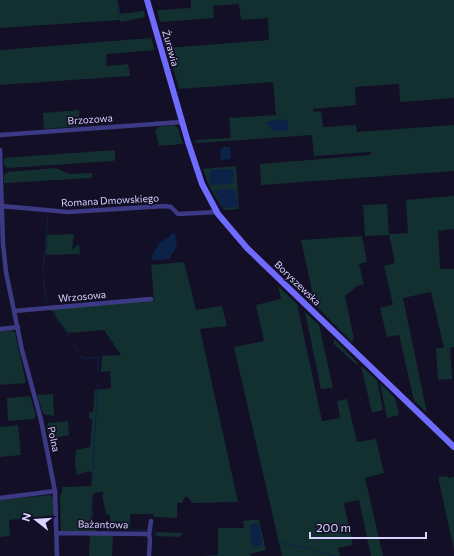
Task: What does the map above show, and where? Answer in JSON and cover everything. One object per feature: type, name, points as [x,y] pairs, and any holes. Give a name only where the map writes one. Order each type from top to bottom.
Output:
[{"type":"main road","name":"Żurawia","points":[[146,0],[176,102]]},
{"type":"main road","name":"Boryszewska","points":[[176,102],[199,177],[218,212],[244,245],[454,447]]},
{"type":"street","name":"Brzozowa","points":[[0,134],[182,122]]},
{"type":"street","name":"Polna","points":[[0,150],[3,244],[14,311],[30,382],[41,420],[55,491],[58,533],[57,556]]},
{"type":"street","name":"Romana Dmowskiego","points":[[1,206],[68,212],[165,206],[171,207],[178,214],[218,212]]},
{"type":"street","name":"Wrzosowa","points":[[14,311],[151,299]]},
{"type":"street","points":[[0,329],[18,327]]},
{"type":"street","points":[[0,498],[55,491]]},
{"type":"street","points":[[149,556],[149,534],[151,521]]},
{"type":"street","name":"Bażantowa","points":[[58,533],[149,534]]},
{"type":"green space","points":[[0,0],[118,0],[120,14],[144,11],[145,17],[121,22],[120,20],[0,28]]},
{"type":"green space","points":[[191,0],[454,0],[454,98],[400,102],[399,84],[355,87],[356,105],[313,109],[314,112],[321,111],[323,127],[356,125],[357,132],[454,125],[454,171],[261,185],[260,164],[371,155],[371,152],[314,156],[312,135],[197,143],[195,140],[231,138],[229,118],[276,115],[273,82],[179,89],[167,48],[269,40],[268,18],[241,20],[239,4],[213,6],[214,18],[160,22],[157,10],[191,8]]},
{"type":"green space","points":[[151,38],[155,50],[106,54],[107,66],[128,64],[130,76],[0,85],[0,50]]},
{"type":"green space","points":[[79,110],[80,126],[44,129],[43,113]]},
{"type":"green space","points":[[174,125],[178,128],[183,144],[159,146],[155,130],[158,127]]},
{"type":"green space","points":[[115,150],[115,160],[113,161],[7,168],[4,165],[4,158]]},
{"type":"green space","points":[[236,166],[239,209],[224,210],[210,188],[203,169]]},
{"type":"green space","points":[[56,168],[70,174],[92,173],[92,178],[4,183],[4,175],[7,172]]},
{"type":"green space","points":[[454,196],[454,229],[438,231],[440,269],[454,269],[454,347],[450,348],[452,379],[438,380],[436,348],[444,348],[431,292],[403,298],[427,413],[414,401],[399,335],[387,337],[380,308],[393,305],[384,266],[395,263],[389,235],[365,236],[363,205],[387,204],[389,234],[408,233],[406,200]]},
{"type":"green space","points":[[74,234],[72,250],[79,244],[80,254],[46,255],[47,235]]},
{"type":"green space","points":[[362,236],[367,262],[359,264],[364,284],[357,286],[345,296],[354,339],[352,342],[315,305],[301,240]]},
{"type":"green space","points":[[184,262],[196,310],[222,306],[227,326],[200,329],[238,502],[192,503],[188,497],[185,497],[182,503],[177,503],[177,518],[153,517],[153,514],[130,514],[130,529],[110,529],[110,515],[106,514],[102,495],[104,492],[93,493],[92,528],[97,529],[97,532],[61,531],[60,495],[62,493],[62,487],[91,486],[92,474],[89,471],[77,475],[75,464],[76,450],[90,447],[92,419],[89,419],[89,412],[93,412],[95,390],[111,388],[110,371],[101,372],[102,356],[121,355],[104,330],[68,333],[51,309],[154,300],[151,265]]},
{"type":"green space","points":[[278,286],[297,304],[322,421],[340,418],[337,401],[347,399],[357,442],[376,439],[384,473],[365,478],[383,556],[371,556],[359,500],[344,503],[353,545],[338,548],[340,556],[282,556],[234,347],[264,341],[256,305],[281,299]]},
{"type":"green space","points":[[305,312],[319,325],[333,388],[321,389]]},
{"type":"green space","points":[[11,330],[15,332],[26,383],[0,385],[0,331]]},
{"type":"green space","points":[[334,339],[357,362],[358,366],[334,344]]},
{"type":"green space","points":[[361,366],[377,380],[383,410],[372,413]]},
{"type":"green space","points":[[380,383],[395,398],[399,415],[387,418]]},
{"type":"green space","points":[[53,394],[54,416],[43,414],[37,395]]},
{"type":"green space","points":[[30,396],[36,416],[34,419],[8,421],[7,398]]},
{"type":"green space","points":[[68,421],[69,435],[49,439],[47,427],[48,423]]},
{"type":"green space","points":[[18,425],[21,455],[0,457],[0,427]]},
{"type":"green space","points":[[447,476],[448,478],[454,477],[454,550],[438,477]]},
{"type":"green space","points":[[50,495],[53,498],[54,515],[9,520],[10,536],[0,537],[0,500]]},
{"type":"green space","points":[[259,520],[266,550],[250,554],[251,556],[203,556],[218,555],[218,528],[244,528],[243,521]],"holes":[[[251,524],[257,524],[262,541],[252,543],[250,529]]]},
{"type":"green space","points":[[157,532],[183,533],[179,537],[156,536]]},
{"type":"green space","points":[[90,535],[113,535],[112,556],[89,556]]},
{"type":"water","points":[[281,119],[288,122],[288,129],[286,131],[272,131],[271,127],[265,122]]},
{"type":"water","points":[[224,147],[230,147],[231,159],[221,160],[220,150]]},
{"type":"water","points":[[232,169],[234,173],[233,184],[212,185],[210,183],[209,172],[211,170]]},
{"type":"water","points":[[233,189],[236,191],[237,207],[223,208],[214,190]]},
{"type":"water","points":[[172,233],[175,233],[177,246],[169,259],[152,260],[151,257],[160,242],[169,237]]},
{"type":"water","points":[[253,524],[259,526],[262,540],[261,545],[255,547],[250,534],[250,525]]},
{"type":"waterway","points":[[118,9],[119,18]]},
{"type":"waterway","points":[[43,271],[48,215]]},
{"type":"waterway","points":[[43,277],[47,304]]},
{"type":"waterway","points":[[52,313],[70,338]]},
{"type":"waterway","points":[[75,345],[82,358],[99,358],[98,371]]},
{"type":"waterway","points":[[92,484],[98,382]]},
{"type":"waterway","points":[[92,494],[90,527],[95,529]]},
{"type":"waterway","points":[[103,530],[113,530]]},
{"type":"waterway","points":[[120,530],[147,530]]},
{"type":"waterway","points":[[153,531],[155,531],[155,536]]},
{"type":"waterway","points":[[282,543],[310,549]]},
{"type":"waterway","points":[[315,551],[335,556]]}]
